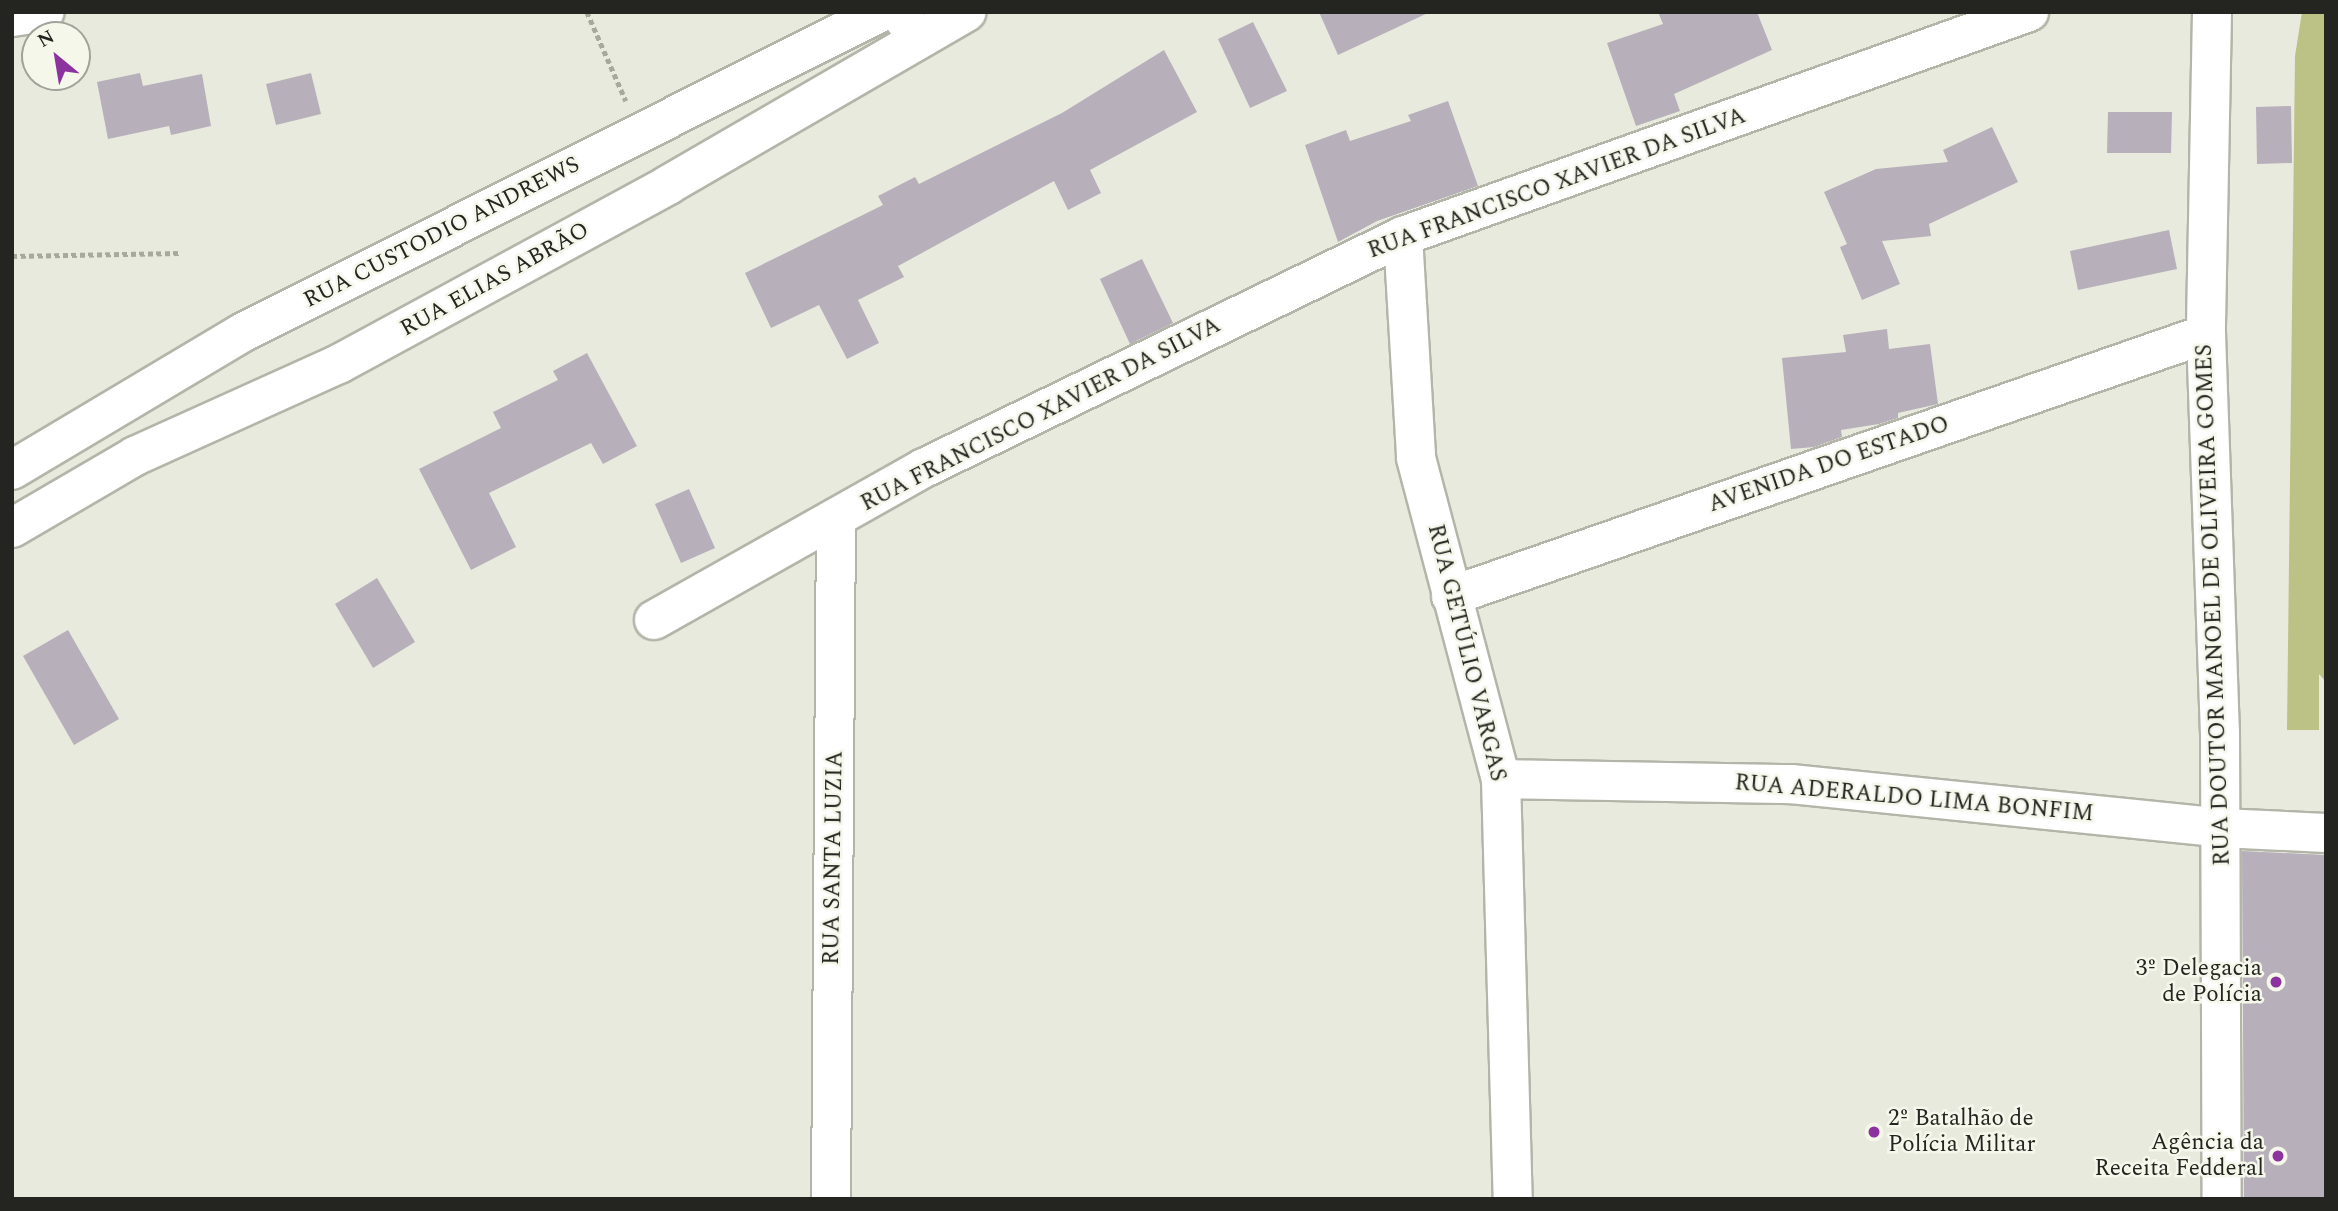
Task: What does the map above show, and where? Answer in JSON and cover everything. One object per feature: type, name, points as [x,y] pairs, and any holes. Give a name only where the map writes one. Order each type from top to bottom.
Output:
[{"type":"street","points":[[12,17],[45,12]]},
{"type":"street","name":"RUA CUSTODIO ANDREWS","points":[[12,470],[242,333],[881,12]]},
{"type":"street","name":"RUA ELIAS ABRÃO","points":[[12,528],[135,456],[339,364],[668,186],[908,25],[967,12]]},
{"type":"street","name":"RUA FRANCISCO XAVIER DA SILVA","points":[[654,620],[924,468],[1403,236],[2029,12]]},
{"type":"street","name":"RUA DOUTOR MANOEL DE OLIVEIRA GOMES","points":[[2212,12],[2206,334],[2221,828],[2222,1199]]},
{"type":"street","points":[[640,134],[668,186]]},
{"type":"street","name":"RUA GETÚLIO VARGAS","points":[[1403,236],[1416,458],[1501,779],[1513,1199]]},
{"type":"street","name":"AVENIDA DO ESTADO","points":[[1451,596],[2206,334]]},
{"type":"street","name":"RUA SANTA LUZIA","points":[[831,1199],[836,518]]},
{"type":"street","name":"RUA ADERALDO LIMA BONFIM","points":[[1501,779],[1791,783],[2221,828],[2326,833]]},
{"type":"path","points":[[587,12],[640,134]]},
{"type":"path","points":[[12,256],[180,253]]},
{"type":"green space","points":[[2302,12],[2326,12],[2326,682],[2319,674],[2319,730],[2287,730],[2295,56]]},
{"type":"building","points":[[1319,12],[1430,12],[1338,55]]},
{"type":"building","points":[[1658,12],[1757,12],[1772,50],[1674,94],[1680,111],[1636,126],[1607,43],[1663,24]]},
{"type":"building","points":[[1253,22],[1287,91],[1250,108],[1218,39]]},
{"type":"building","points":[[1164,50],[1197,112],[1090,170],[1101,193],[1068,210],[1054,181],[898,266],[904,277],[858,300],[879,343],[847,359],[819,305],[771,328],[745,273],[883,205],[878,196],[915,177],[919,184],[1062,113]]},
{"type":"building","points":[[140,73],[143,86],[202,74],[211,126],[171,135],[169,126],[108,139],[97,82]]},
{"type":"building","points":[[311,73],[321,114],[276,125],[266,84]]},
{"type":"building","points":[[1448,101],[1478,186],[1377,221],[1338,242],[1305,145],[1346,130],[1350,141],[1411,121],[1408,115]]},
{"type":"building","points":[[2291,106],[2292,163],[2257,164],[2256,107]]},
{"type":"building","points":[[2108,112],[2172,112],[2171,153],[2107,153]]},
{"type":"building","points":[[1992,127],[2018,182],[1929,224],[1931,236],[1882,241],[1900,284],[1862,300],[1840,247],[1847,244],[1824,192],[1876,169],[1948,162],[1943,150]]},
{"type":"building","points":[[2169,230],[2177,269],[2078,290],[2070,251]]},
{"type":"building","points":[[1142,259],[1173,323],[1130,344],[1100,279]]},
{"type":"building","points":[[1887,329],[1889,349],[1930,344],[1938,404],[1898,413],[1898,418],[1879,424],[1841,430],[1842,437],[1814,447],[1791,449],[1782,358],[1846,352],[1843,335]]},
{"type":"building","points":[[587,353],[637,446],[603,464],[591,443],[489,493],[516,547],[471,570],[419,469],[501,428],[493,412],[558,380],[553,371]]},
{"type":"building","points":[[689,489],[715,548],[681,563],[655,504]]},
{"type":"building","points":[[377,578],[415,642],[373,668],[335,604]]},
{"type":"building","points":[[68,630],[119,719],[74,745],[23,656]]},
{"type":"building","name":"3º Delegacia de Polícia","points":[[2242,851],[2326,855],[2326,1199],[2244,1199]]},
{"type":"place","name":"3º Delegacia de Polícia","points":[[2276,982]]},
{"type":"place","name":"2º Batalhão de Polícia Militar","points":[[1874,1132]]},
{"type":"place","name":"Agência da Receita Fedderal","points":[[2278,1156]]}]
